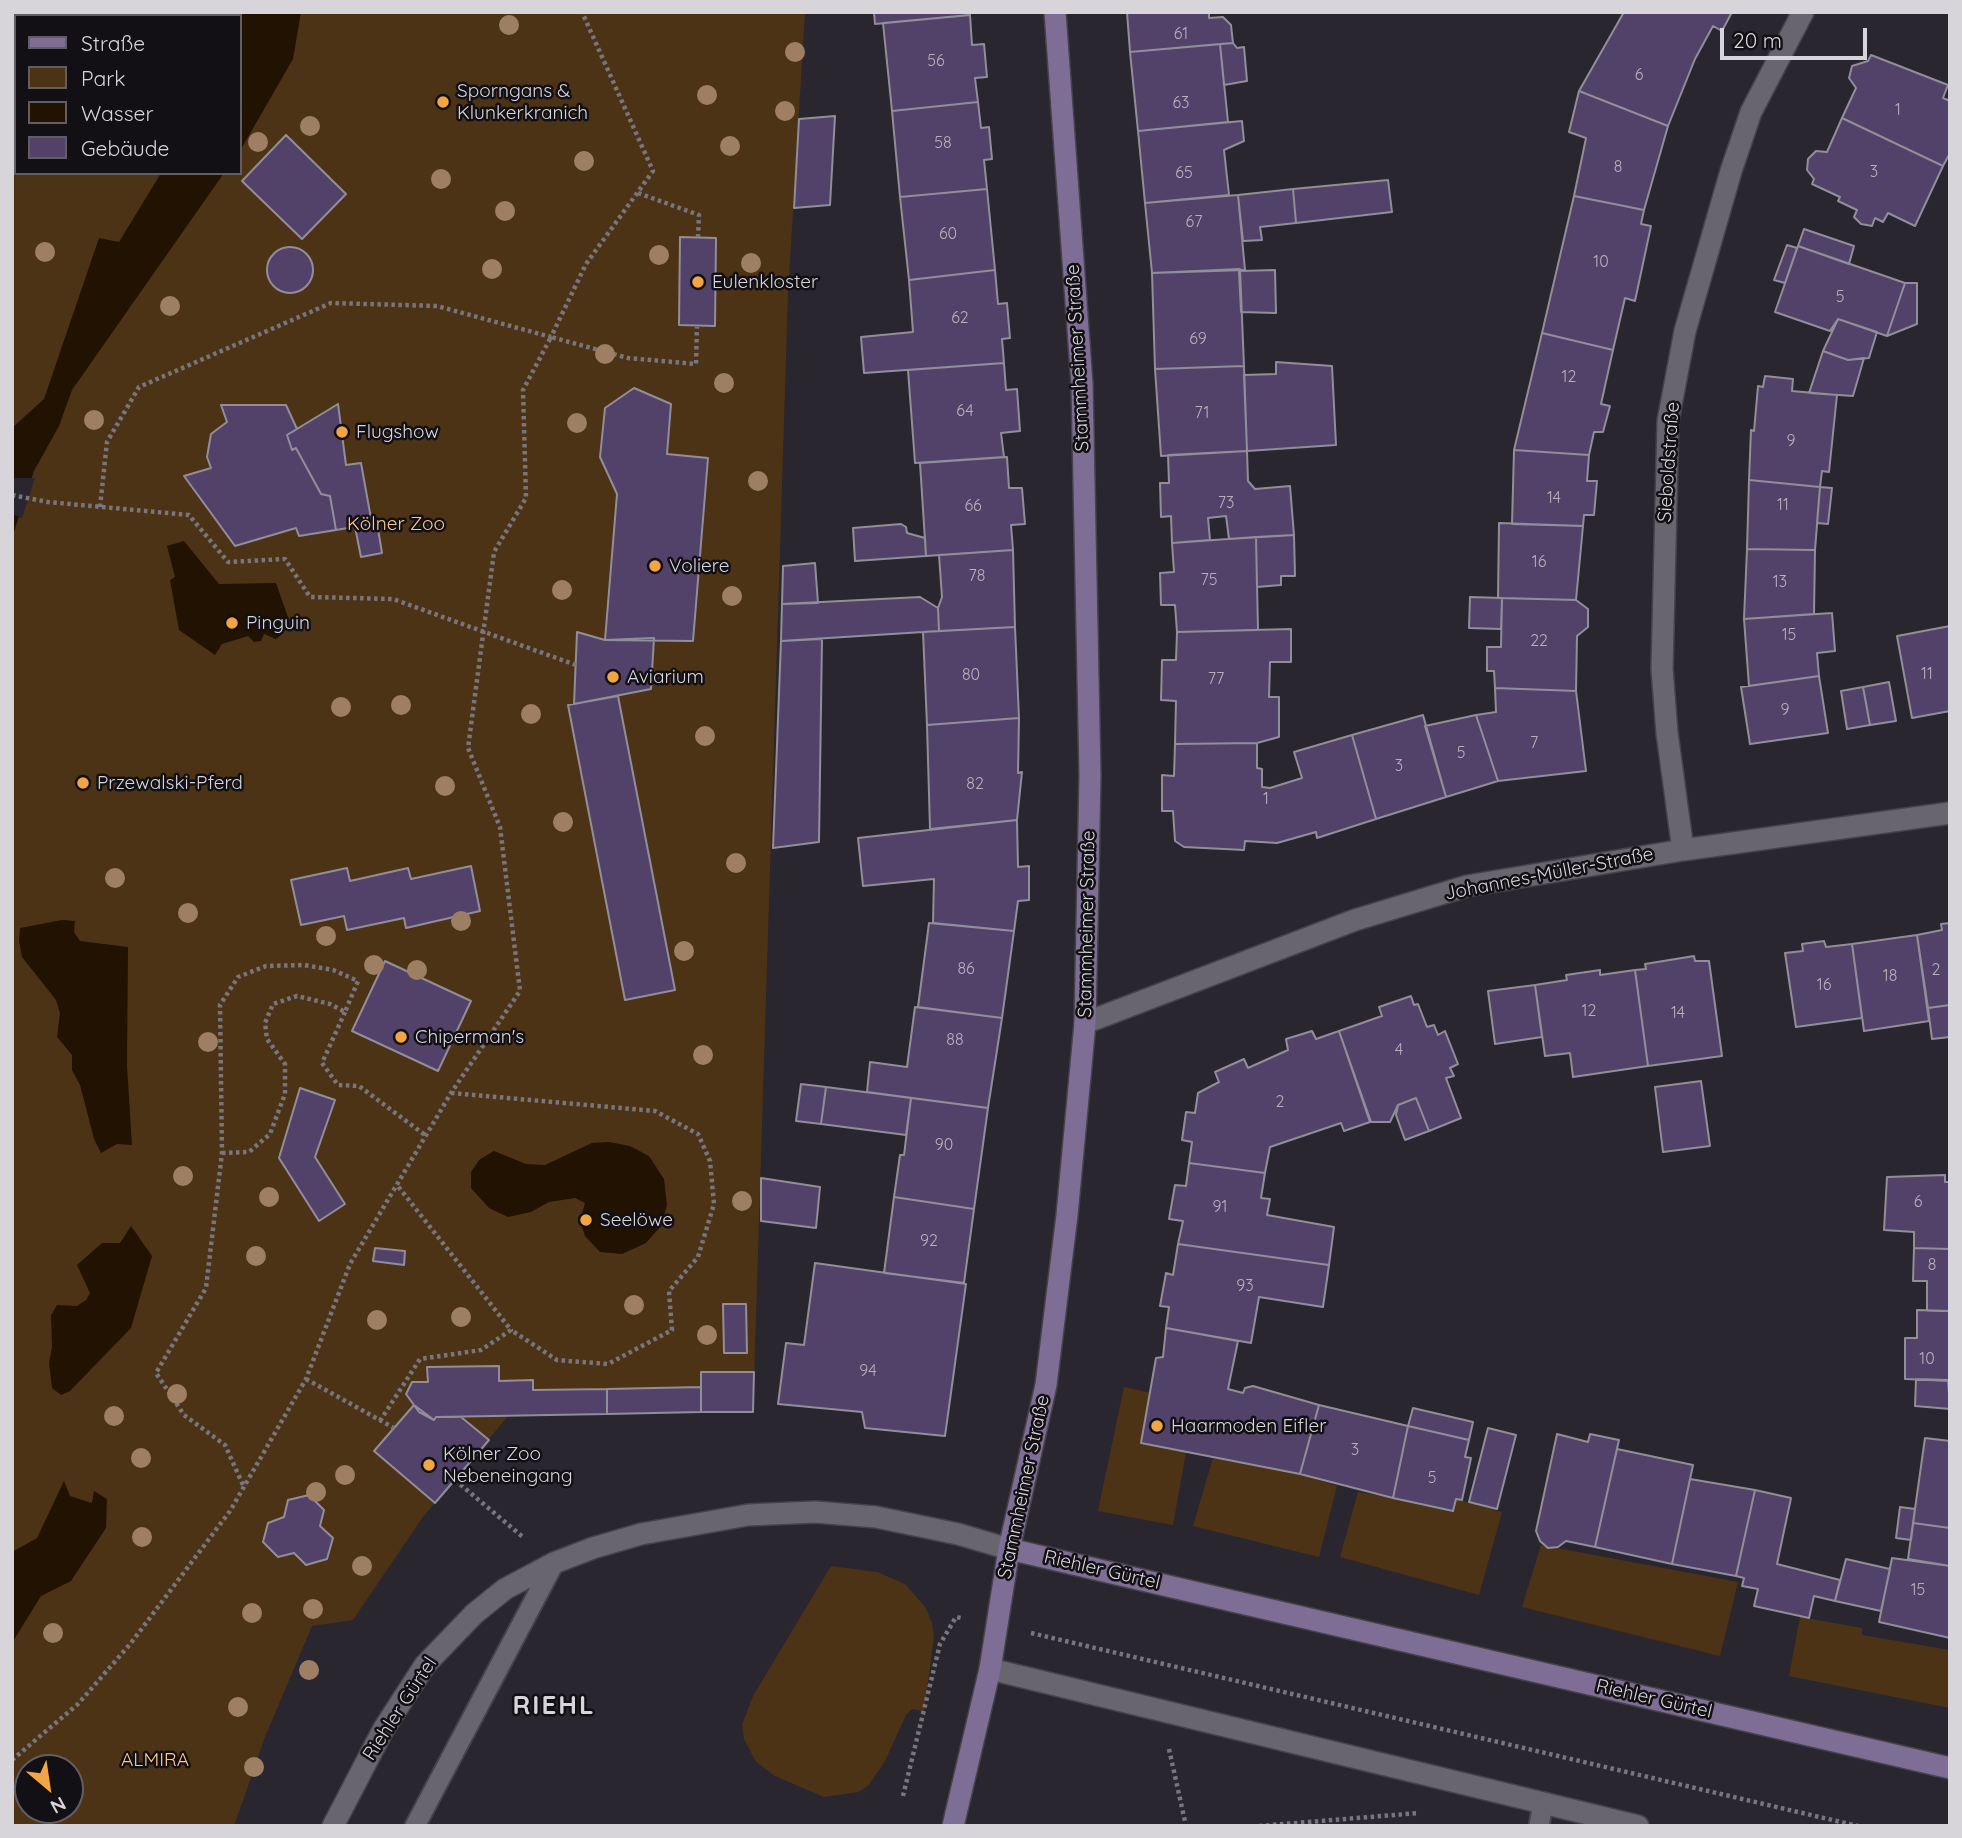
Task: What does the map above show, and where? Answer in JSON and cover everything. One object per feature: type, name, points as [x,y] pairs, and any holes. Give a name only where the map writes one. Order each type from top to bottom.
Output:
[{"type":"street","name":"Stammheimer Straße","points":[[954,1826],[990,1669],[1009,1549],[1051,1354],[1068,1215],[1084,1023],[1090,775],[1082,384],[1055,12]]},
{"type":"street","name":"Sieboldstraße","points":[[1682,850],[1662,669],[1668,421],[1685,331],[1731,171],[1751,112],[1803,12]]},
{"type":"street","name":"Johannes-Müller-Straße","points":[[1084,1023],[1223,968],[1420,899],[1467,886],[1682,850],[1950,813]]},
{"type":"street","name":"Riehler Gürtel","points":[[333,1826],[383,1730],[425,1665],[474,1614],[505,1589],[554,1563],[641,1534],[748,1515],[815,1512],[876,1517],[958,1534],[1009,1549],[1950,1768]]},
{"type":"street","points":[[990,1669],[1638,1826]]},
{"type":"lane","points":[[415,1826],[554,1563]]},
{"type":"lane","points":[[1539,1826],[1544,1803]]},
{"type":"path","points":[[12,1760],[78,1704],[131,1643],[230,1511],[306,1379],[350,1264],[451,1093],[520,991],[500,827],[468,748],[481,631],[494,552],[526,498],[523,390],[586,264],[653,171],[582,12]]},
{"type":"path","points":[[638,193],[699,215],[698,237]]},
{"type":"path","points":[[100,507],[107,442],[139,387],[331,303],[437,306],[628,358],[696,364],[697,327]]},
{"type":"path","points":[[12,495],[48,502],[188,515],[228,562],[285,559],[310,597],[393,599],[576,665]]},
{"type":"path","points":[[243,1486],[225,1445],[184,1415],[156,1373],[206,1288],[222,1153],[220,1005],[238,977],[266,966],[304,965],[333,970],[358,981],[322,1063],[338,1085],[359,1086],[425,1135]]},
{"type":"path","points":[[222,1153],[249,1152],[270,1134],[285,1094],[285,1064],[267,1039],[265,1023],[273,1004],[297,996],[330,1004],[345,1012]]},
{"type":"path","points":[[397,1185],[511,1330],[557,1360],[608,1364],[672,1330],[669,1291],[698,1257],[714,1204],[710,1161],[698,1134],[655,1111],[451,1093]]},
{"type":"path","points":[[380,1421],[420,1359],[481,1350],[511,1330]]},
{"type":"path","points":[[306,1379],[394,1428]]},
{"type":"path","points":[[455,1480],[554,1563]]},
{"type":"path","points":[[902,1796],[940,1644],[956,1617],[1858,1826]]},
{"type":"path","points":[[1168,1745],[1186,1826]]},
{"type":"path","points":[[1259,1826],[1419,1813]]},
{"type":"green space","name":"Kölner Zoo","points":[[12,12],[805,12],[788,293],[753,1412],[509,1415],[422,1518],[353,1620],[312,1626],[265,1737],[234,1826],[12,1826]]},
{"type":"green space","points":[[1124,1387],[1151,1393],[1141,1442],[1186,1452],[1173,1525],[1098,1511]]},
{"type":"green space","points":[[1213,1458],[1300,1474],[1337,1486],[1319,1557],[1193,1526]]},
{"type":"green space","points":[[1358,1492],[1393,1498],[1456,1499],[1502,1512],[1479,1595],[1340,1557]]},
{"type":"green space","points":[[1541,1545],[1738,1582],[1720,1656],[1522,1607]]},
{"type":"green space","points":[[831,1566],[877,1572],[905,1584],[926,1608],[934,1637],[924,1711],[912,1709],[906,1715],[885,1761],[868,1786],[858,1792],[824,1797],[775,1776],[756,1762],[744,1739],[742,1725],[753,1696]]},
{"type":"green space","points":[[1800,1617],[1862,1628],[1862,1635],[1950,1650],[1950,1708],[1789,1676]]},
{"type":"water","points":[[301,12],[293,59],[242,148],[242,14],[212,14]]},
{"type":"water","points":[[160,175],[223,175],[72,390],[59,426],[34,471],[12,538],[12,428],[44,399],[99,238],[119,242]]},
{"type":"water","points":[[184,541],[219,584],[276,583],[289,620],[282,624],[281,635],[276,639],[264,634],[261,641],[254,642],[248,636],[222,644],[215,655],[179,630],[170,580],[175,577],[167,546]]},
{"type":"water","points":[[62,920],[75,921],[74,932],[80,941],[128,947],[127,1066],[132,1145],[117,1144],[101,1153],[94,1139],[80,1085],[72,1070],[72,1055],[57,1037],[60,1013],[56,1000],[22,957],[19,941],[20,928]]},
{"type":"water","points":[[609,1142],[630,1146],[649,1156],[664,1179],[667,1205],[661,1226],[646,1243],[622,1254],[600,1252],[585,1236],[580,1221],[585,1203],[575,1198],[549,1202],[531,1212],[508,1217],[489,1208],[471,1188],[471,1172],[479,1160],[494,1151],[526,1164],[545,1165],[592,1143]]},
{"type":"water","points":[[131,1226],[152,1256],[131,1328],[70,1391],[61,1395],[52,1388],[49,1363],[52,1347],[51,1315],[57,1305],[77,1306],[86,1300],[90,1293],[77,1265],[102,1243],[120,1243]]},
{"type":"water","points":[[64,1481],[70,1496],[92,1503],[94,1491],[107,1499],[106,1528],[71,1581],[41,1596],[12,1643],[12,1552],[37,1538]]},
{"type":"pier","points":[[12,478],[35,478],[22,518],[12,514]]},
{"type":"building","points":[[874,12],[969,12],[970,15],[875,24]]},
{"type":"building","points":[[1127,12],[1209,12],[1209,18],[1223,17],[1231,25],[1233,43],[1130,52]]},
{"type":"building","points":[[1624,12],[1732,12],[1722,31],[1713,26],[1695,59],[1668,126],[1579,91]]},
{"type":"building","points":[[970,15],[972,45],[984,44],[987,77],[975,78],[978,102],[892,111],[883,23]]},
{"type":"building","points":[[1233,43],[1237,48],[1244,47],[1247,81],[1224,85],[1220,44]]},
{"type":"building","points":[[1220,44],[1228,122],[1138,131],[1130,52]]},
{"type":"building","points":[[1871,55],[1948,85],[1943,98],[1950,101],[1950,153],[1943,166],[1842,118],[1856,88],[1849,78],[1852,66],[1868,61]]},
{"type":"building","points":[[1579,91],[1668,126],[1644,210],[1574,196],[1586,138],[1569,132]]},
{"type":"building","points":[[978,102],[981,128],[989,127],[992,159],[984,160],[987,189],[900,197],[892,111]]},
{"type":"building","points":[[835,116],[830,205],[794,208],[799,119]]},
{"type":"building","points":[[1842,118],[1943,166],[1915,226],[1888,213],[1883,222],[1875,218],[1872,226],[1861,224],[1854,217],[1857,210],[1838,201],[1840,197],[1812,184],[1814,179],[1807,170],[1808,159],[1816,151],[1827,152]]},
{"type":"building","points":[[1242,121],[1244,141],[1224,150],[1229,195],[1145,203],[1138,131]]},
{"type":"building","points":[[286,135],[346,194],[302,239],[242,181]]},
{"type":"building","points":[[1388,180],[1392,212],[1296,223],[1293,189]]},
{"type":"building","points":[[987,189],[995,270],[909,280],[900,197]]},
{"type":"building","points":[[1293,189],[1296,223],[1260,227],[1262,240],[1243,241],[1238,195]]},
{"type":"building","points":[[1238,195],[1245,270],[1152,273],[1145,203]]},
{"type":"building","points":[[1574,196],[1644,210],[1641,224],[1651,226],[1635,301],[1625,298],[1613,350],[1542,333]]},
{"type":"building","points":[[1804,229],[1854,246],[1849,264],[1798,246]]},
{"type":"building","name":"Eulenkloster","points":[[680,237],[716,238],[715,326],[679,325]]},
{"type":"building","points":[[1787,245],[1797,248],[1785,283],[1774,280]]},
{"type":"building","points":[[1798,246],[1905,283],[1887,336],[1838,319],[1830,331],[1775,312]]},
{"type":"building","points":[[290,247],[306,254],[313,270],[306,286],[290,293],[274,286],[267,270],[274,254]]},
{"type":"building","points":[[1240,269],[1244,366],[1155,369],[1152,273]]},
{"type":"building","points":[[995,270],[998,304],[1007,303],[1010,338],[1002,339],[1004,363],[864,373],[861,337],[913,332],[909,280]]},
{"type":"building","points":[[1275,270],[1276,313],[1241,312],[1239,271]]},
{"type":"building","points":[[1905,283],[1917,283],[1917,324],[1887,336]]},
{"type":"building","points":[[1838,319],[1877,332],[1869,358],[1848,360],[1823,351]]},
{"type":"building","points":[[1542,333],[1613,350],[1601,404],[1610,406],[1603,432],[1594,432],[1589,455],[1514,450]]},
{"type":"building","points":[[1823,351],[1848,360],[1864,358],[1853,396],[1809,393]]},
{"type":"building","points":[[1276,362],[1332,366],[1336,445],[1247,451],[1244,375],[1276,374]]},
{"type":"building","points":[[1004,363],[1006,390],[1017,389],[1020,431],[1001,433],[1004,457],[915,463],[908,370]]},
{"type":"building","points":[[1244,366],[1247,451],[1161,456],[1155,369]]},
{"type":"building","points":[[1765,376],[1793,379],[1792,391],[1837,395],[1829,472],[1822,471],[1820,487],[1749,480],[1751,430],[1754,431],[1758,386],[1763,387]]},
{"type":"building","name":"Voliere","points":[[634,388],[671,404],[667,454],[708,458],[693,641],[605,640],[617,494],[600,457],[605,408]]},
{"type":"building","points":[[338,404],[346,465],[361,463],[372,524],[336,530],[330,496],[321,494],[296,448],[292,450],[287,435]]},
{"type":"building","points":[[221,405],[286,405],[297,429],[287,435],[292,450],[296,448],[321,494],[330,496],[336,530],[299,536],[296,528],[235,546],[184,476],[211,468],[207,457],[211,434],[227,422]]},
{"type":"building","points":[[1514,450],[1589,455],[1587,481],[1597,481],[1594,515],[1584,515],[1583,526],[1512,524]]},
{"type":"building","points":[[1247,451],[1248,481],[1255,489],[1290,486],[1294,535],[1229,539],[1226,516],[1208,518],[1210,540],[1172,543],[1171,516],[1161,517],[1160,483],[1169,483],[1168,455]]},
{"type":"building","points":[[1007,457],[1009,488],[1022,488],[1025,524],[1011,525],[1013,550],[926,556],[920,463]]},
{"type":"building","points":[[1749,480],[1820,487],[1815,550],[1747,549]]},
{"type":"building","points":[[1820,487],[1832,488],[1828,524],[1817,523]]},
{"type":"building","points":[[377,523],[382,553],[361,557],[355,527]]},
{"type":"building","points":[[1499,523],[1583,526],[1576,600],[1498,598]]},
{"type":"building","points":[[901,524],[906,527],[907,533],[925,538],[926,556],[855,561],[853,528]]},
{"type":"building","points":[[1294,535],[1295,576],[1281,576],[1281,585],[1257,587],[1256,537]]},
{"type":"building","points":[[1256,537],[1258,630],[1177,632],[1175,605],[1161,605],[1160,573],[1174,572],[1172,543]]},
{"type":"building","points":[[1747,549],[1815,550],[1814,614],[1744,619]]},
{"type":"building","points":[[1013,550],[1015,627],[939,631],[938,608],[942,597],[939,555]]},
{"type":"building","points":[[815,563],[818,603],[782,604],[783,566]]},
{"type":"building","points":[[920,597],[938,608],[939,631],[781,641],[782,604]]},
{"type":"building","points":[[1470,597],[1502,598],[1501,629],[1469,628]]},
{"type":"building","points":[[1502,598],[1576,600],[1588,609],[1588,627],[1577,636],[1576,691],[1495,688],[1494,671],[1487,671],[1487,647],[1501,647]]},
{"type":"building","points":[[1832,613],[1835,651],[1817,653],[1819,676],[1749,686],[1744,619]]},
{"type":"building","points":[[1950,626],[1950,711],[1912,718],[1897,636]]},
{"type":"building","points":[[1015,627],[1019,718],[927,725],[923,632]]},
{"type":"building","points":[[1291,629],[1291,662],[1270,662],[1269,697],[1279,697],[1279,737],[1257,743],[1175,744],[1176,701],[1161,700],[1162,660],[1176,660],[1177,632]]},
{"type":"building","name":"Aviarium","points":[[577,632],[605,640],[654,638],[651,689],[574,704]]},
{"type":"building","points":[[822,639],[819,842],[773,848],[781,641]]},
{"type":"building","points":[[1819,676],[1828,733],[1750,744],[1741,687]]},
{"type":"building","points":[[1889,682],[1896,721],[1870,725],[1863,687]]},
{"type":"building","points":[[1863,687],[1870,725],[1847,729],[1841,691]]},
{"type":"building","points":[[1495,688],[1576,691],[1586,771],[1498,781],[1476,715],[1496,712]]},
{"type":"building","points":[[618,696],[675,990],[625,1000],[568,705]]},
{"type":"building","points":[[1423,715],[1446,797],[1376,819],[1352,735]]},
{"type":"building","points":[[1476,715],[1498,781],[1446,797],[1425,726]]},
{"type":"building","points":[[1019,718],[1018,773],[1022,772],[1017,820],[930,829],[927,725]]},
{"type":"building","points":[[1352,735],[1376,819],[1317,838],[1316,832],[1277,843],[1245,841],[1244,850],[1184,847],[1175,841],[1173,811],[1162,811],[1162,775],[1174,776],[1175,744],[1257,743],[1257,768],[1262,769],[1262,787],[1270,788],[1302,778],[1294,752]]},
{"type":"building","points":[[1017,820],[1018,867],[1029,866],[1029,900],[1018,901],[1014,931],[933,923],[934,879],[863,886],[858,838]]},
{"type":"building","points":[[471,866],[480,911],[406,928],[404,918],[347,930],[344,916],[301,925],[291,880],[347,868],[350,881],[408,868],[411,879]]},
{"type":"building","points":[[929,923],[1014,931],[1002,1018],[918,1007]]},
{"type":"building","points":[[1950,923],[1950,1005],[1928,1008],[1917,935],[1942,930],[1941,924]]},
{"type":"building","points":[[1917,935],[1929,1021],[1864,1031],[1852,944]]},
{"type":"building","points":[[1824,941],[1826,947],[1852,944],[1862,1018],[1796,1027],[1785,953],[1803,951],[1802,944]]},
{"type":"building","points":[[1694,956],[1695,961],[1709,961],[1722,1056],[1648,1066],[1635,970],[1646,969],[1645,964]]},
{"type":"building","points":[[385,961],[471,1001],[438,1071],[352,1031]]},
{"type":"building","points":[[1600,970],[1600,975],[1635,970],[1648,1066],[1573,1077],[1570,1053],[1545,1056],[1535,985],[1567,980],[1566,975]]},
{"type":"building","points":[[1535,985],[1542,1037],[1495,1044],[1488,991]]},
{"type":"building","points":[[1411,996],[1414,1005],[1418,1004],[1427,1027],[1434,1025],[1438,1035],[1445,1031],[1458,1064],[1450,1068],[1454,1076],[1446,1078],[1461,1118],[1429,1131],[1416,1098],[1398,1105],[1390,1122],[1371,1122],[1339,1031],[1382,1016],[1379,1007]]},
{"type":"building","points":[[1950,1005],[1950,1037],[1932,1039],[1928,1008]]},
{"type":"building","points":[[915,1007],[1002,1018],[988,1108],[867,1092],[870,1062],[907,1067]]},
{"type":"building","points":[[1312,1031],[1316,1039],[1339,1031],[1370,1122],[1344,1131],[1341,1123],[1270,1147],[1265,1173],[1189,1163],[1192,1142],[1182,1140],[1186,1112],[1195,1113],[1198,1093],[1219,1082],[1215,1072],[1244,1059],[1248,1068],[1288,1050],[1286,1039]]},
{"type":"building","points":[[1701,1081],[1710,1146],[1663,1152],[1655,1087]]},
{"type":"building","points":[[801,1084],[826,1087],[821,1124],[796,1121]]},
{"type":"building","points":[[826,1087],[911,1098],[906,1135],[821,1124]]},
{"type":"building","points":[[300,1088],[335,1100],[315,1157],[345,1204],[319,1221],[279,1158]]},
{"type":"building","points":[[911,1098],[988,1108],[974,1209],[894,1197],[900,1155],[904,1155]]},
{"type":"building","points":[[1416,1098],[1429,1131],[1405,1140],[1396,1115],[1398,1105]]},
{"type":"building","points":[[1189,1163],[1265,1173],[1261,1198],[1270,1199],[1267,1215],[1334,1227],[1329,1265],[1178,1244],[1183,1221],[1169,1219],[1175,1185],[1186,1186]]},
{"type":"building","points":[[1945,1175],[1945,1182],[1950,1182],[1950,1249],[1914,1248],[1914,1232],[1884,1230],[1887,1177]]},
{"type":"building","points":[[761,1178],[820,1187],[816,1228],[761,1221]]},
{"type":"building","points":[[894,1197],[974,1209],[964,1283],[884,1273]]},
{"type":"building","points":[[1178,1244],[1329,1265],[1323,1307],[1259,1297],[1251,1343],[1166,1328],[1169,1307],[1160,1306],[1166,1273],[1173,1275]]},
{"type":"building","points":[[375,1248],[405,1251],[404,1265],[373,1261]]},
{"type":"building","points":[[1914,1248],[1950,1249],[1950,1311],[1927,1311],[1927,1281],[1913,1281]]},
{"type":"building","points":[[815,1263],[966,1284],[945,1436],[865,1428],[862,1412],[778,1404],[786,1343],[804,1345]]},
{"type":"building","points":[[723,1304],[746,1304],[747,1353],[724,1353]]},
{"type":"building","points":[[1917,1310],[1950,1311],[1950,1381],[1905,1379],[1905,1338],[1917,1338]]},
{"type":"building","points":[[1166,1328],[1238,1341],[1228,1389],[1243,1393],[1245,1388],[1253,1386],[1319,1405],[1300,1474],[1141,1443],[1156,1358],[1163,1357]]},
{"type":"building","points":[[499,1366],[499,1381],[533,1380],[533,1390],[607,1389],[607,1414],[436,1417],[434,1420],[419,1412],[406,1394],[412,1382],[428,1382],[427,1367]]},
{"type":"building","points":[[701,1372],[754,1372],[753,1412],[701,1412]]},
{"type":"building","points":[[1916,1379],[1948,1380],[1950,1409],[1915,1406]]},
{"type":"building","points":[[701,1387],[701,1412],[607,1414],[607,1389]]},
{"type":"building","name":"Kölner Zoo Nebeneingang","points":[[414,1405],[434,1420],[436,1417],[461,1417],[489,1440],[435,1503],[374,1451]]},
{"type":"building","points":[[1319,1405],[1408,1426],[1393,1498],[1300,1474]]},
{"type":"building","points":[[1413,1408],[1473,1422],[1469,1440],[1408,1426]]},
{"type":"building","points":[[1408,1426],[1469,1440],[1465,1457],[1471,1458],[1462,1500],[1456,1499],[1453,1511],[1393,1498]]},
{"type":"building","points":[[1488,1428],[1516,1435],[1497,1509],[1469,1502]]},
{"type":"building","points":[[1557,1434],[1588,1442],[1590,1434],[1619,1440],[1595,1547],[1566,1541],[1558,1547],[1548,1548],[1540,1541],[1536,1531]]},
{"type":"building","points":[[1925,1438],[1950,1441],[1950,1528],[1913,1523]]},
{"type":"building","points":[[1617,1449],[1693,1465],[1672,1564],[1595,1547]]},
{"type":"building","points":[[1690,1479],[1755,1490],[1736,1576],[1672,1564]]},
{"type":"building","points":[[1755,1490],[1791,1498],[1777,1564],[1840,1580],[1835,1601],[1814,1596],[1809,1618],[1754,1606],[1758,1589],[1742,1586],[1744,1578],[1736,1576]]},
{"type":"building","points":[[309,1495],[324,1510],[320,1526],[333,1538],[327,1559],[306,1565],[294,1553],[278,1557],[263,1542],[268,1523],[284,1517],[288,1500]]},
{"type":"building","points":[[1900,1507],[1915,1509],[1911,1540],[1896,1538]]},
{"type":"building","points":[[1913,1523],[1950,1528],[1950,1566],[1908,1559]]},
{"type":"building","points":[[1892,1558],[1950,1566],[1950,1638],[1879,1622]]},
{"type":"building","points":[[1846,1559],[1890,1569],[1881,1611],[1835,1601]]},
{"type":"place","name":"Sporngans & Klunkerkranich","points":[[443,102]]},
{"type":"place","name":"Eulenkloster","points":[[698,282]]},
{"type":"place","name":"Flugshow","points":[[342,432]]},
{"type":"place","name":"Voliere","points":[[655,566]]},
{"type":"place","name":"Pinguin","points":[[232,623]]},
{"type":"place","name":"Aviarium","points":[[613,677]]},
{"type":"place","name":"Przewalski-Pferd","points":[[83,783]]},
{"type":"place","name":"Chiperman's","points":[[401,1037]]},
{"type":"place","name":"Seelöwe","points":[[586,1220]]},
{"type":"place","name":"Haarmoden Eifler","points":[[1157,1426]]},
{"type":"place","name":"Kölner Zoo Nebeneingang","points":[[429,1465]]},
{"type":"district","name":"RIEHL","points":[[554,1706]]},
{"type":"park label","name":"ALMIRA","points":[[155,1760]]}]
